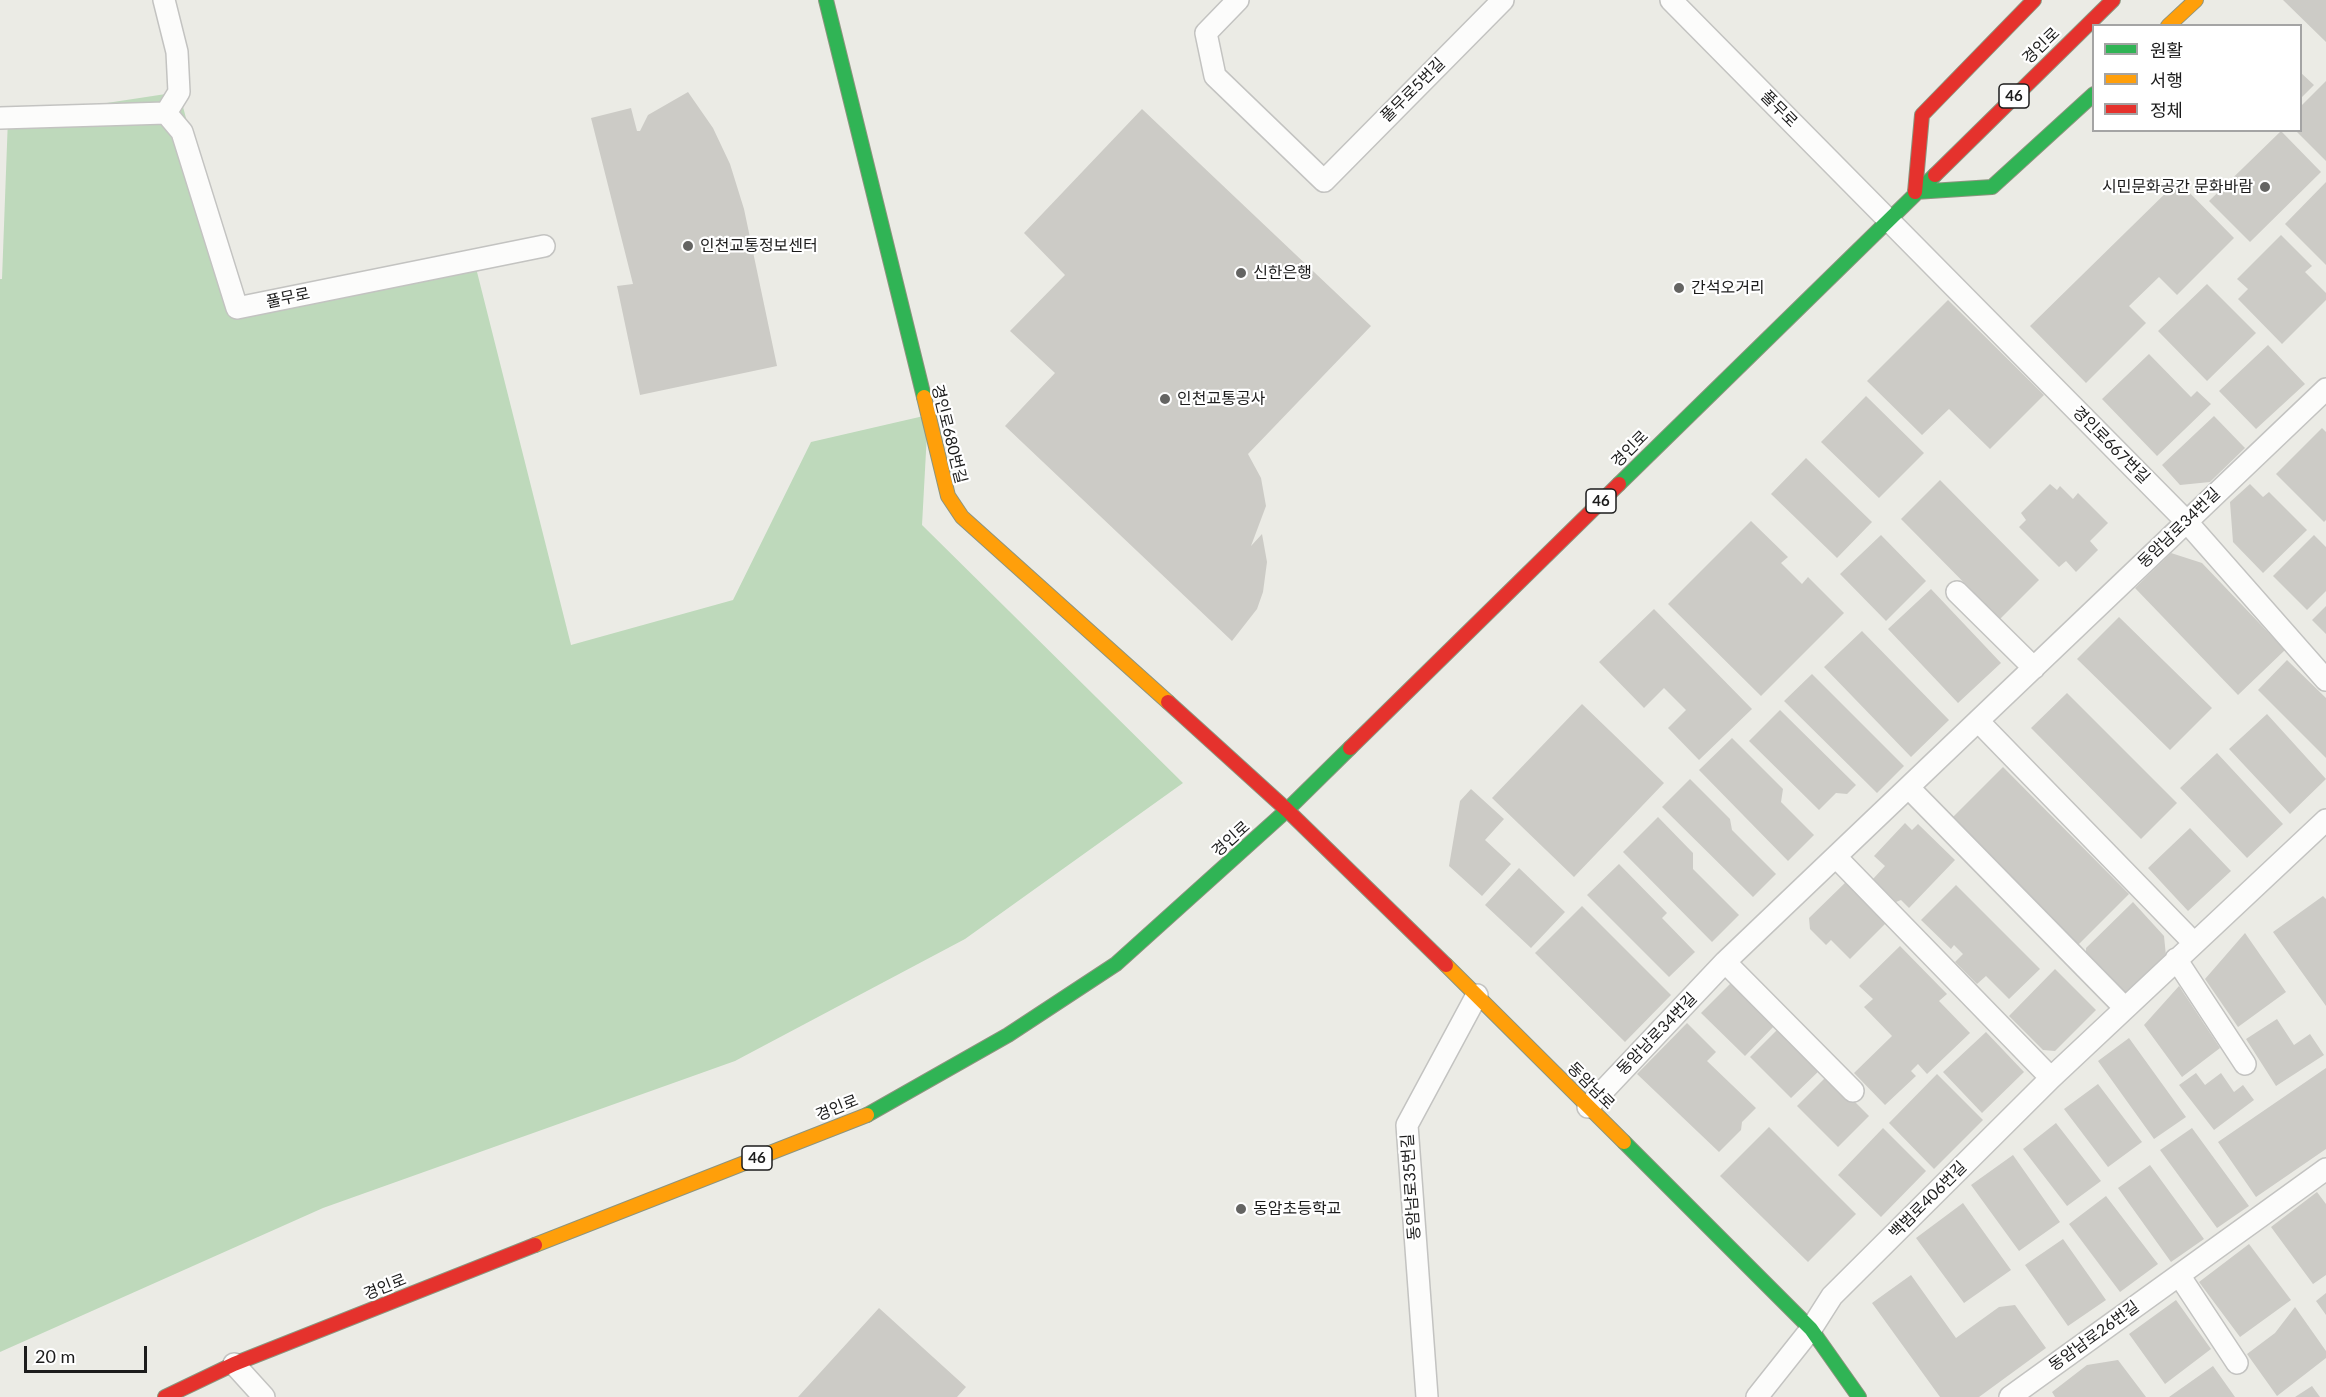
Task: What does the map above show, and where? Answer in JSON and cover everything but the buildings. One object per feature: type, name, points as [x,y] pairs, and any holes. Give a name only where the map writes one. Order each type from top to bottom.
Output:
[{"type":"main road","name":"경인로680번길","points":[[826,0],[948,496],[962,517],[1287,810]]},
{"type":"main road","points":[[2034,0],[1922,115],[1915,192],[1992,187],[2092,96]]},
{"type":"main road","name":"경인로","points":[[165,1397],[234,1364],[867,1115],[1008,1035],[1116,964],[1287,810],[1888,218],[2113,0]]},
{"type":"main road","points":[[2170,24],[2196,0]]},
{"type":"main road","name":"동암남로","points":[[1287,810],[1477,994],[1811,1329],[1859,1397]]},
{"type":"lane","points":[[0,118],[166,113],[179,92],[177,52],[164,0]]},
{"type":"lane","name":"풀무로5번길","points":[[1238,0],[1206,33],[1215,76],[1323,181],[1503,0]]},
{"type":"lane","name":"풀무로","points":[[1671,0],[1888,218]]},
{"type":"lane","name":"풀무로","points":[[166,113],[182,132],[237,309],[544,246]]},
{"type":"lane","name":"경인로667번길","points":[[1888,218],[2186,521],[2326,680]]},
{"type":"lane","name":"동암남로34번길","points":[[1588,1107],[1725,962],[2326,389]]},
{"type":"lane","points":[[1957,592],[2034,668]]},
{"type":"lane","points":[[1979,722],[2193,942]]},
{"type":"lane","points":[[1909,788],[2124,1007]]},
{"type":"lane","name":"백범로406번길","points":[[1757,1397],[1811,1329],[1832,1296],[2124,1007],[2326,820]]},
{"type":"lane","points":[[1836,857],[2051,1078]]},
{"type":"lane","points":[[2176,959],[2245,1064]]},
{"type":"lane","points":[[1725,962],[1853,1091]]},
{"type":"lane","name":"동암남로35번길","points":[[1427,1397],[1407,1125],[1477,994]]},
{"type":"lane","name":"동암남로26번길","points":[[2010,1397],[2326,1169]]},
{"type":"lane","points":[[2179,1275],[2237,1363]]},
{"type":"lane","points":[[234,1364],[264,1397]]},
{"type":"green space","points":[[179,92],[237,308],[474,260],[571,645],[733,600],[811,442],[928,415],[922,525],[1183,783],[965,939],[735,1061],[323,1208],[0,1352],[0,279],[2,279],[8,118]]},
{"type":"traffic: fast","points":[[826,0],[924,397]]},
{"type":"traffic: fast","points":[[1915,192],[1992,187],[2092,96]]},
{"type":"traffic: fast","points":[[1619,484],[1935,175]]},
{"type":"traffic: fast","points":[[867,1115],[1008,1035],[1116,964],[1287,810],[1350,748]]},
{"type":"traffic: fast","points":[[1624,1142],[1811,1329],[1859,1397]]},
{"type":"traffic: slow","points":[[2170,24],[2196,0]]},
{"type":"traffic: slow","points":[[924,397],[948,496],[962,517],[1168,702]]},
{"type":"traffic: slow","points":[[1446,965],[1624,1142]]},
{"type":"traffic: slow","points":[[535,1245],[867,1115]]},
{"type":"traffic: jam","points":[[1915,192],[1922,115],[2034,0]]},
{"type":"traffic: jam","points":[[1935,175],[2113,0]]},
{"type":"traffic: jam","points":[[1350,748],[1619,484]]},
{"type":"traffic: jam","points":[[1168,702],[1287,810],[1446,965]]},
{"type":"traffic: jam","points":[[165,1397],[234,1364],[535,1245]]},
{"type":"place","name":"시민문화공간 문화바람","points":[[2265,187]]},
{"type":"place","name":"인천교통정보센터","points":[[688,246]]},
{"type":"place","name":"신한은행","points":[[1241,273]]},
{"type":"place","name":"간석오거리","points":[[1679,288]]},
{"type":"place","name":"인천교통공사","points":[[1165,399]]},
{"type":"place","name":"동암초등학교","points":[[1241,1209]]}]
